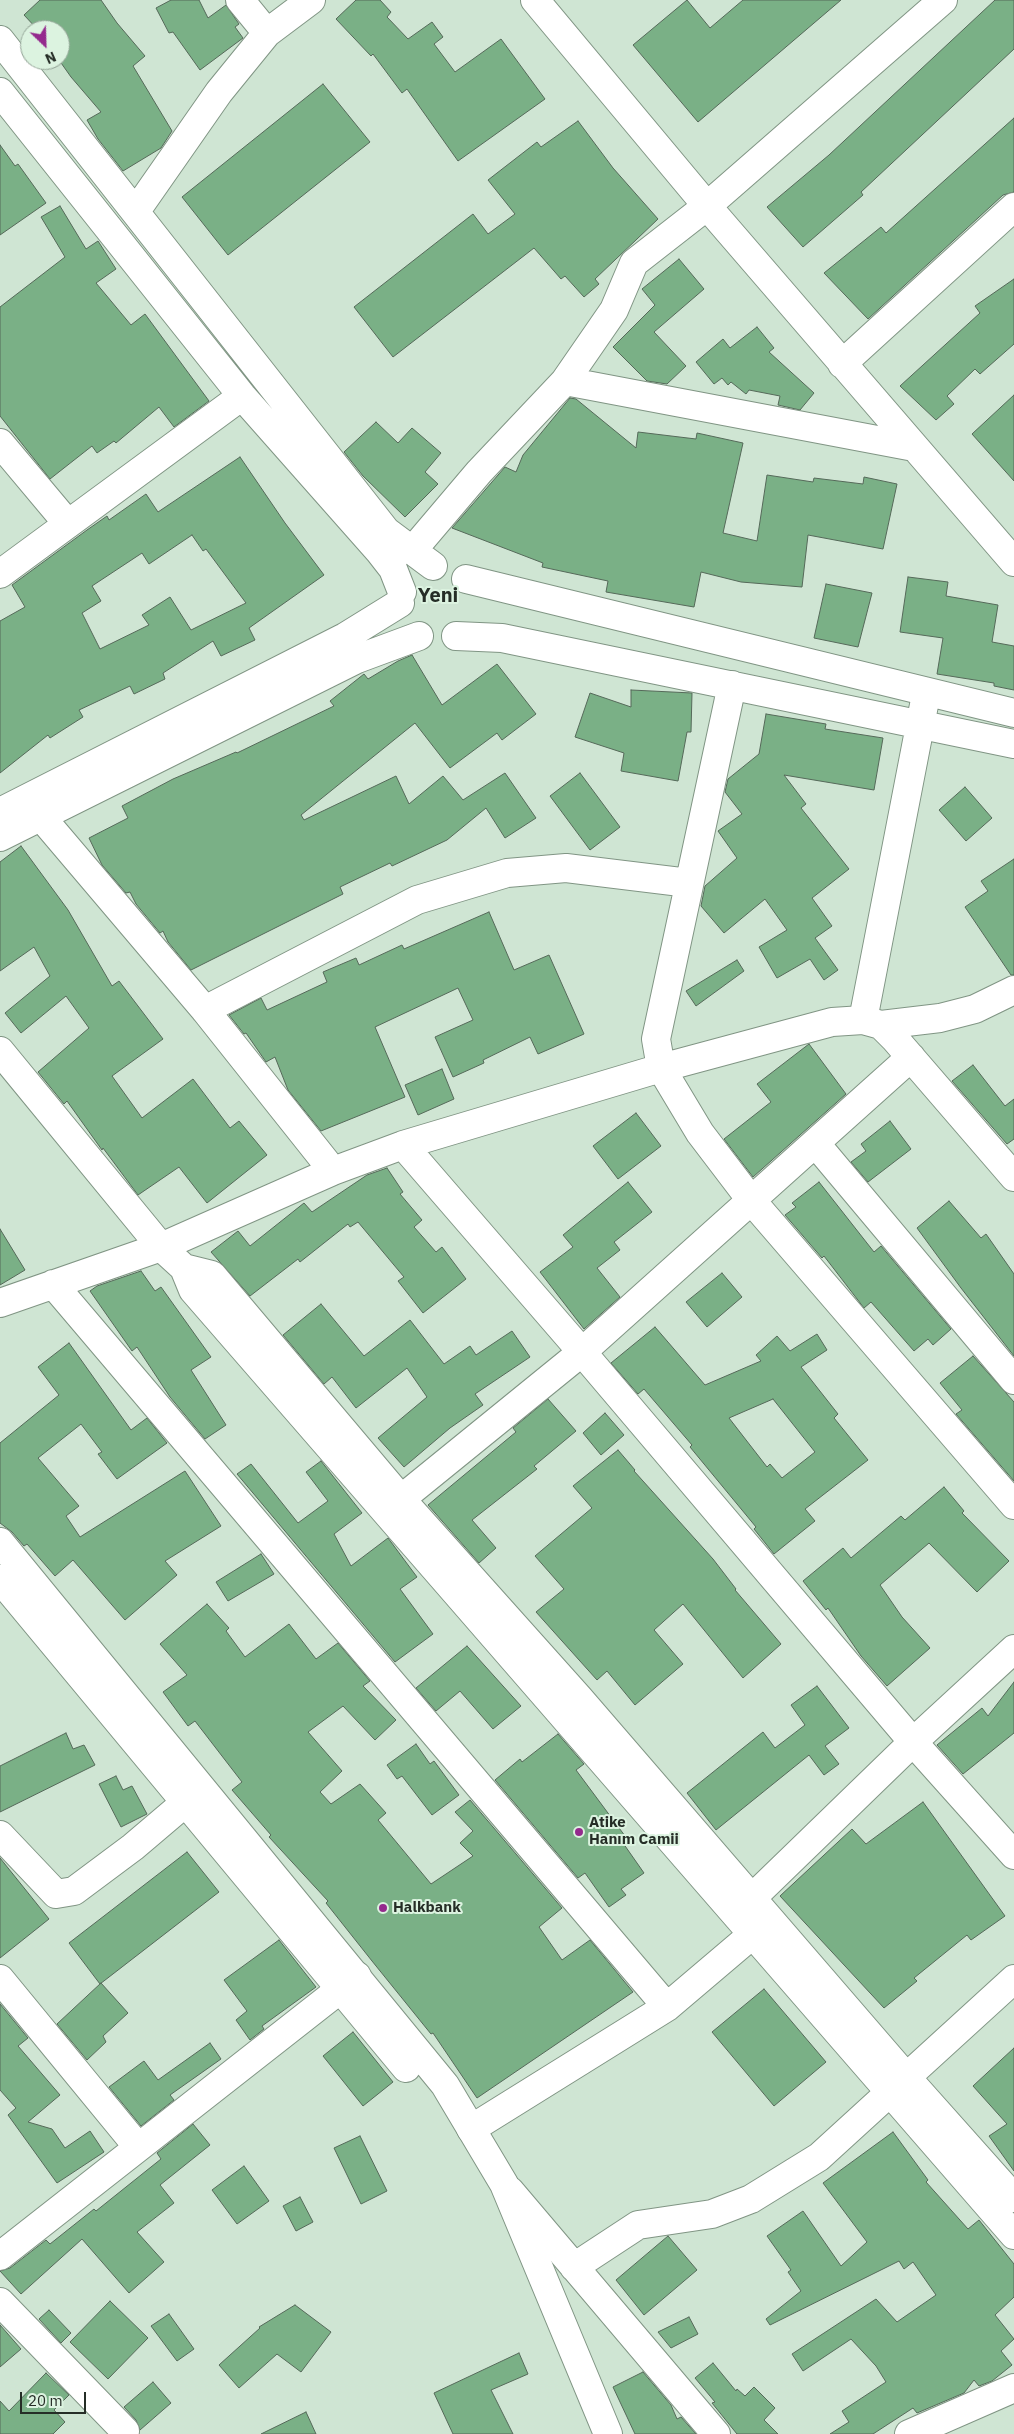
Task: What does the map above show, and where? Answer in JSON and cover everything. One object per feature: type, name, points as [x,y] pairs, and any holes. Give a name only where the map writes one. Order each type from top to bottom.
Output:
[{"type":"street","points":[[240,0],[267,33]]},
{"type":"street","points":[[136,211],[219,92],[267,33],[311,0]]},
{"type":"street","points":[[535,0],[842,364],[914,447],[1010,549]]},
{"type":"street","points":[[1,828],[33,808],[344,638],[401,597],[408,580],[421,570],[423,559],[479,472],[565,381],[614,310],[634,264],[707,206],[943,0]]},
{"type":"street","points":[[0,40],[386,531],[423,559],[456,571],[466,579],[1014,713]]},
{"type":"street","points":[[0,92],[242,396],[393,569],[406,622],[419,636],[434,640],[456,636],[502,638],[1014,744]]},
{"type":"street","points":[[842,364],[1014,207]]},
{"type":"street","points":[[565,381],[914,447]]},
{"type":"street","points":[[0,574],[242,396]]},
{"type":"street","points":[[0,442],[68,524]]},
{"type":"street","points":[[456,636],[464,630],[474,610],[473,593],[466,579]]},
{"type":"street","points":[[33,808],[357,658],[419,636]]},
{"type":"street","points":[[732,685],[656,1039],[661,1068],[700,1133],[751,1200],[1014,1505]]},
{"type":"street","points":[[872,1023],[926,693]]},
{"type":"street","points":[[33,808],[205,1010],[333,1171]]},
{"type":"street","points":[[205,1010],[417,900],[507,873],[566,868],[689,883]]},
{"type":"street","points":[[0,1303],[161,1247],[333,1171],[403,1145],[661,1068],[832,1022],[872,1023],[940,1018],[975,1009],[1014,990]]},
{"type":"street","points":[[872,1023],[910,1057],[1014,1177]]},
{"type":"street","points":[[0,1051],[161,1247],[184,1268],[193,1290],[753,1934],[898,2086],[1014,2198]]},
{"type":"street","points":[[401,1499],[582,1352],[816,1144],[910,1057]]},
{"type":"street","points":[[816,1144],[1014,1380]]},
{"type":"street","points":[[403,1145],[582,1352],[913,1742],[1014,1855]]},
{"type":"street","points":[[184,1268],[212,1275],[401,1499],[579,1698],[752,1898],[1014,2235]]},
{"type":"street","points":[[53,1284],[667,2007]]},
{"type":"street","points":[[0,1542],[349,1983],[504,2184],[716,2434]]},
{"type":"street","points":[[0,1579],[186,1802],[349,1983],[445,2085],[504,2184],[608,2434]]},
{"type":"street","points":[[753,1934],[752,1898],[913,1742],[1014,1649]]},
{"type":"street","points":[[0,1835],[56,1894],[74,1891],[133,1847],[186,1802]]},
{"type":"street","points":[[471,2129],[667,2007],[753,1934]]},
{"type":"street","points":[[0,1978],[138,2147]]},
{"type":"street","points":[[574,2267],[638,2225],[712,2214],[751,2199],[819,2157],[1014,1979]]},
{"type":"street","points":[[4,2244],[138,2147],[349,1983]]},
{"type":"street","points":[[0,2302],[125,2431]]},
{"type":"street","points":[[909,2434],[1014,2388]]},
{"type":"building","points":[[40,0],[101,0],[117,23],[145,56],[133,66],[172,131],[161,148],[123,171],[98,139],[87,120],[101,112],[66,70],[70,70],[70,20],[29,20],[24,15]]},
{"type":"building","points":[[171,0],[199,0],[208,18],[226,5],[239,24],[235,27],[243,38],[200,70],[173,32],[169,33],[156,8]]},
{"type":"building","points":[[356,0],[380,0],[391,12],[387,17],[408,39],[432,22],[443,37],[434,44],[455,72],[501,39],[545,99],[458,161],[407,89],[402,93],[373,54],[371,56],[336,19]]},
{"type":"building","points":[[687,0],[710,28],[743,0],[841,0],[698,122],[633,45]]},
{"type":"building","points":[[995,0],[1014,0],[1014,49],[861,192],[863,195],[803,247],[767,207],[829,155]]},
{"type":"building","points":[[323,84],[370,142],[228,255],[182,197]]},
{"type":"building","points":[[1014,118],[1014,192],[1003,195],[868,319],[824,273],[881,227],[886,233]]},
{"type":"building","points":[[578,121],[613,168],[658,219],[595,279],[599,284],[584,297],[565,276],[561,279],[534,248],[393,357],[354,307],[473,214],[488,234],[515,214],[488,180],[537,142],[541,147]]},
{"type":"building","points":[[0,145],[15,166],[18,164],[46,203],[0,235]]},
{"type":"building","points":[[60,206],[86,249],[98,241],[116,269],[96,283],[131,325],[145,314],[209,401],[174,427],[159,407],[116,443],[114,441],[97,453],[92,446],[50,479],[0,416],[0,307],[65,257],[41,217]]},
{"type":"building","points":[[679,259],[704,289],[654,332],[686,366],[667,384],[647,381],[613,347],[655,305],[642,289]]},
{"type":"building","points":[[1014,279],[1014,344],[980,374],[975,369],[947,396],[954,404],[936,420],[900,386],[980,313],[975,306]]},
{"type":"building","points":[[757,327],[774,348],[769,352],[814,393],[800,410],[778,405],[780,396],[749,390],[746,394],[731,382],[728,385],[722,378],[714,384],[696,362],[723,339],[730,348]]},
{"type":"building","points":[[1014,395],[1014,481],[972,434]]},
{"type":"building","points":[[570,398],[576,399],[636,448],[638,432],[696,439],[697,433],[743,443],[723,533],[757,541],[767,475],[813,482],[814,478],[863,484],[864,477],[897,484],[883,549],[808,535],[802,587],[741,582],[701,572],[694,607],[606,592],[608,581],[542,567],[543,563],[452,528],[505,467],[516,472],[523,455]]},
{"type":"building","points":[[376,422],[398,443],[412,428],[441,453],[425,472],[438,484],[405,517],[363,476],[344,452]]},
{"type":"building","points":[[240,457],[285,523],[324,575],[249,628],[255,640],[221,656],[213,641],[163,673],[165,679],[134,694],[130,686],[79,710],[83,717],[50,738],[48,735],[0,773],[0,621],[25,607],[12,585],[107,516],[109,520],[146,494],[158,512]],"holes":[[[192,535],[203,551],[206,549],[246,603],[191,630],[170,597],[142,615],[149,625],[100,649],[82,613],[101,601],[92,586],[142,553],[149,564]]]},
{"type":"building","points":[[908,577],[948,582],[946,596],[998,605],[992,642],[1014,646],[1014,690],[994,686],[994,683],[937,674],[943,638],[900,632]]},
{"type":"building","points":[[826,584],[872,593],[858,647],[814,638]]},
{"type":"building","points":[[412,655],[442,705],[497,664],[536,714],[502,740],[497,733],[450,768],[415,723],[301,815],[304,820],[396,776],[409,804],[443,776],[463,800],[505,773],[536,818],[505,838],[486,808],[447,840],[392,866],[390,863],[340,887],[343,894],[191,970],[168,942],[163,931],[160,933],[136,904],[130,892],[126,893],[102,865],[89,838],[128,818],[122,806],[173,779],[237,753],[334,706],[330,701],[364,674],[368,679]]},
{"type":"building","points":[[631,690],[692,693],[691,732],[687,732],[678,781],[621,771],[624,753],[575,737],[590,693],[631,707]]},
{"type":"building","points":[[766,714],[826,724],[825,729],[883,738],[874,790],[784,775],[806,804],[801,808],[849,869],[812,898],[832,926],[815,938],[838,970],[824,980],[810,959],[777,978],[759,947],[787,930],[765,899],[724,933],[701,906],[705,886],[737,858],[718,831],[742,814],[725,792],[728,779],[759,754]]},
{"type":"building","points":[[580,773],[620,827],[590,850],[550,796]]},
{"type":"building","points":[[965,787],[992,818],[966,841],[939,810]]},
{"type":"building","points":[[21,846],[68,910],[112,986],[119,981],[163,1039],[112,1076],[142,1118],[193,1079],[230,1128],[239,1121],[267,1155],[207,1203],[179,1167],[138,1195],[103,1148],[102,1150],[67,1101],[64,1104],[38,1072],[89,1028],[66,996],[21,1033],[5,1013],[50,976],[34,947],[0,971],[0,862]]},
{"type":"building","points":[[1014,859],[1014,975],[1011,975],[965,907],[988,891],[981,881]]},
{"type":"building","points":[[489,912],[514,970],[549,955],[584,1034],[538,1054],[530,1037],[483,1060],[484,1063],[453,1077],[435,1037],[473,1020],[458,988],[375,1027],[405,1097],[321,1131],[288,1090],[275,1057],[266,1062],[246,1033],[244,1034],[229,1015],[261,998],[267,1010],[327,982],[323,972],[356,958],[359,965],[402,945],[404,949]]},
{"type":"building","points":[[737,960],[744,971],[696,1006],[686,991]]},
{"type":"building","points":[[809,1044],[846,1094],[753,1177],[724,1139],[771,1102],[757,1084]]},
{"type":"building","points":[[973,1065],[1005,1106],[1014,1099],[1014,1139],[1007,1144],[952,1081]]},
{"type":"building","points":[[442,1069],[454,1099],[418,1115],[405,1085]]},
{"type":"building","points":[[636,1113],[661,1146],[618,1179],[593,1146]]},
{"type":"building","points":[[890,1121],[911,1149],[868,1182],[851,1162],[866,1151],[861,1144]]},
{"type":"building","points":[[387,1168],[403,1192],[400,1194],[422,1220],[414,1227],[436,1252],[442,1247],[466,1279],[423,1313],[398,1281],[404,1277],[358,1222],[350,1227],[348,1224],[300,1262],[298,1259],[250,1296],[211,1252],[238,1231],[250,1246],[304,1203],[312,1212],[367,1175]]},
{"type":"building","points":[[628,1182],[652,1212],[614,1242],[620,1250],[597,1268],[620,1297],[584,1329],[540,1272],[573,1247],[563,1235]]},
{"type":"building","points":[[819,1182],[874,1252],[881,1246],[951,1329],[933,1345],[928,1339],[914,1351],[871,1302],[864,1308],[824,1256],[822,1258],[785,1215],[796,1207],[792,1203]]},
{"type":"building","points":[[949,1201],[981,1238],[986,1234],[1014,1274],[1014,1356],[917,1228]]},
{"type":"building","points":[[0,1229],[25,1270],[0,1285]]},
{"type":"building","points":[[141,1271],[155,1291],[161,1287],[211,1357],[191,1370],[226,1425],[205,1439],[170,1397],[137,1347],[132,1351],[90,1291],[97,1286]]},
{"type":"building","points":[[722,1273],[742,1297],[707,1327],[686,1302]]},
{"type":"building","points":[[321,1304],[364,1356],[410,1320],[444,1364],[470,1346],[476,1355],[512,1331],[530,1357],[475,1394],[483,1405],[450,1428],[404,1467],[378,1438],[427,1397],[407,1368],[356,1408],[332,1377],[324,1384],[283,1335]]},
{"type":"building","points":[[655,1327],[705,1385],[761,1361],[756,1355],[777,1336],[790,1351],[817,1334],[827,1350],[801,1367],[838,1414],[834,1418],[868,1460],[805,1509],[815,1521],[774,1554],[754,1529],[756,1527],[690,1447],[692,1445],[644,1389],[638,1394],[611,1363]],"holes":[[[773,1399],[815,1452],[782,1478],[770,1464],[767,1467],[729,1418]]]},
{"type":"building","points":[[69,1343],[131,1430],[147,1418],[167,1443],[117,1479],[98,1454],[102,1452],[81,1424],[38,1458],[79,1506],[66,1516],[80,1537],[185,1471],[221,1526],[165,1561],[177,1575],[125,1620],[73,1560],[55,1576],[27,1544],[24,1546],[12,1532],[0,1523],[0,1443],[59,1395],[38,1367]]},
{"type":"building","points":[[973,1356],[1014,1402],[1014,1481],[956,1414],[962,1410],[940,1383]]},
{"type":"building","points":[[548,1399],[576,1431],[534,1466],[537,1469],[472,1520],[496,1548],[479,1563],[428,1505],[516,1432],[513,1428]]},
{"type":"building","points":[[605,1413],[624,1435],[601,1455],[583,1433]]},
{"type":"building","points":[[618,1450],[634,1471],[713,1559],[735,1590],[781,1644],[743,1678],[683,1604],[654,1630],[683,1664],[635,1705],[607,1671],[597,1680],[536,1612],[564,1589],[535,1556],[592,1508],[573,1486]]},
{"type":"building","points":[[321,1461],[362,1513],[334,1534],[351,1566],[388,1538],[417,1577],[400,1589],[433,1634],[395,1662],[237,1474],[251,1464],[298,1523],[328,1501],[306,1472]]},
{"type":"building","points":[[944,1487],[964,1511],[962,1513],[1009,1561],[977,1592],[929,1543],[880,1585],[902,1617],[930,1648],[887,1686],[861,1656],[828,1608],[826,1610],[803,1581],[843,1548],[851,1558],[901,1516],[905,1520]]},
{"type":"building","points":[[261,1554],[274,1574],[228,1601],[216,1582]]},
{"type":"building","points":[[207,1604],[229,1628],[226,1631],[245,1657],[289,1624],[316,1659],[338,1643],[370,1681],[363,1686],[396,1720],[375,1740],[343,1706],[308,1732],[342,1771],[320,1792],[331,1804],[360,1784],[386,1813],[378,1820],[431,1884],[473,1856],[460,1843],[473,1831],[455,1812],[470,1800],[562,1908],[539,1927],[562,1960],[590,1940],[633,1992],[477,2098],[433,2033],[431,2034],[372,1961],[326,1903],[328,1901],[269,1837],[271,1835],[232,1790],[242,1782],[195,1721],[188,1726],[163,1692],[187,1675],[160,1644]]},
{"type":"building","points":[[467,1646],[521,1706],[493,1729],[460,1691],[436,1711],[416,1688]]},
{"type":"building","points":[[1014,1682],[1014,1733],[963,1774],[937,1745],[982,1708],[988,1716]]},
{"type":"building","points":[[817,1686],[849,1728],[825,1746],[839,1764],[824,1775],[809,1755],[716,1830],[687,1793],[763,1732],[775,1748],[805,1725],[791,1705]]},
{"type":"building","points":[[66,1733],[73,1749],[84,1745],[95,1765],[0,1812],[0,1766]]},
{"type":"building","points":[[558,1734],[584,1764],[576,1770],[628,1840],[623,1843],[644,1873],[621,1889],[626,1895],[609,1907],[585,1873],[578,1878],[495,1780],[520,1759],[522,1762]]},
{"type":"building","points":[[416,1744],[430,1764],[434,1761],[459,1795],[432,1815],[402,1776],[397,1779],[387,1765]]},
{"type":"building","points":[[116,1776],[123,1790],[132,1786],[147,1814],[121,1827],[99,1784]]},
{"type":"building","points":[[923,1802],[1005,1916],[971,1940],[967,1935],[914,1978],[917,1981],[884,2008],[780,1896],[852,1829],[866,1844]]},
{"type":"building","points":[[187,1852],[219,1892],[100,1984],[69,1943]]},
{"type":"building","points":[[0,1858],[49,1919],[0,1958]]},
{"type":"building","points":[[279,1940],[316,1987],[262,2026],[264,2029],[250,2040],[236,2020],[247,2011],[224,1980]]},
{"type":"building","points":[[101,1983],[128,2013],[103,2036],[106,2042],[87,2060],[57,2024]]},
{"type":"building","points":[[764,1989],[826,2062],[774,2106],[712,2032]]},
{"type":"building","points":[[0,2004],[28,2038],[18,2046],[60,2095],[28,2122],[52,2129],[65,2148],[90,2131],[104,2152],[57,2183],[8,2115],[16,2108],[0,2090]]},
{"type":"building","points":[[353,2032],[393,2082],[363,2106],[323,2056]]},
{"type":"building","points":[[210,2043],[221,2059],[170,2095],[174,2100],[141,2126],[109,2087],[144,2061],[158,2080]]},
{"type":"building","points":[[1014,2048],[1014,2171],[989,2136],[1007,2124],[973,2086]]},
{"type":"building","points":[[193,2124],[210,2145],[160,2185],[174,2203],[137,2232],[164,2262],[129,2293],[82,2239],[21,2294],[0,2271],[10,2268],[46,2240],[50,2244],[94,2209],[96,2211],[161,2159],[157,2153]]},
{"type":"building","points":[[893,2132],[928,2180],[926,2182],[968,2229],[979,2220],[1014,2264],[1014,2297],[995,2315],[1014,2339],[1001,2351],[1012,2365],[992,2381],[979,2386],[974,2380],[964,2393],[917,2413],[913,2408],[873,2434],[830,2434],[849,2422],[842,2411],[886,2382],[876,2366],[851,2339],[803,2371],[792,2354],[876,2299],[897,2322],[936,2295],[913,2262],[904,2269],[899,2261],[770,2325],[766,2319],[801,2291],[788,2272],[791,2270],[767,2236],[803,2211],[841,2266],[867,2242],[823,2183]]},
{"type":"building","points":[[360,2136],[387,2191],[361,2204],[334,2148]]},
{"type":"building","points":[[244,2166],[269,2201],[237,2224],[212,2190]]},
{"type":"building","points":[[300,2197],[313,2222],[296,2231],[283,2206]]},
{"type":"building","points":[[668,2236],[697,2270],[644,2315],[616,2280]]},
{"type":"building","points":[[110,2301],[148,2338],[108,2379],[70,2342]]},
{"type":"building","points":[[295,2305],[331,2332],[301,2372],[277,2354],[239,2388],[219,2365],[259,2327]]},
{"type":"building","points":[[49,2310],[71,2333],[61,2343],[39,2319]]},
{"type":"building","points":[[169,2314],[194,2349],[177,2361],[151,2326]]},
{"type":"building","points":[[689,2317],[698,2334],[671,2348],[658,2332]]},
{"type":"building","points":[[0,2325],[21,2349],[0,2367]]},
{"type":"building","points":[[519,2353],[528,2374],[491,2390],[513,2434],[453,2434],[434,2393]]},
{"type":"building","points":[[713,2363],[736,2391],[737,2389],[745,2396],[754,2387],[775,2408],[764,2420],[778,2434],[737,2434],[712,2403],[715,2402],[695,2378]]},
{"type":"building","points":[[643,2372],[671,2405],[677,2419],[681,2417],[696,2434],[635,2434],[613,2387]]},
{"type":"building","points":[[46,2373],[69,2395],[54,2410],[65,2422],[53,2434],[0,2434],[0,2401],[9,2411]]},
{"type":"building","points":[[153,2382],[171,2403],[140,2430],[136,2420],[124,2407]]},
{"type":"building","points":[[306,2412],[316,2434],[261,2434]]},
{"type":"place","name":"Atike Hanım Camii","points":[[579,1832]]},
{"type":"place","name":"Halkbank","points":[[383,1908]]},
{"type":"district","name":"Yeni","points":[[438,596]]}]
